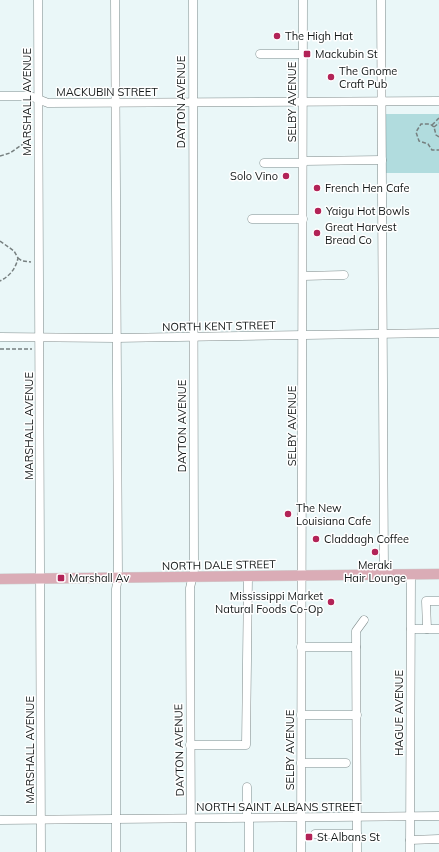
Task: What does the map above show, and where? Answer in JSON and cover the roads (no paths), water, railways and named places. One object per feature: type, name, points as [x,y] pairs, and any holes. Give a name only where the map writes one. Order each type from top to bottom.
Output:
[{"type":"main road","name":"NORTH DALE STREET","points":[[0,580],[439,574]]},
{"type":"street","name":"MARSHALL AVENUE","points":[[38,0],[41,852]]},
{"type":"street","points":[[115,0],[118,578],[116,589],[116,852]]},
{"type":"street","name":"DAYTON AVENUE","points":[[191,852],[190,588],[194,570],[192,337],[193,0]]},
{"type":"street","name":"SELBY AVENUE","points":[[301,852],[303,0]]},
{"type":"street","points":[[381,0],[384,575]]},
{"type":"street","points":[[260,54],[303,54]]},
{"type":"street","name":"MACKUBIN STREET","points":[[0,96],[30,96],[48,103],[439,101]]},
{"type":"street","points":[[264,163],[382,160]]},
{"type":"street","points":[[252,219],[303,219]]},
{"type":"street","points":[[303,276],[344,275]]},
{"type":"street","name":"NORTH KENT STREET","points":[[0,337],[116,338],[439,333]]},
{"type":"street","name":"HAGUE AVENUE","points":[[410,852],[411,574]]},
{"type":"street","points":[[190,744],[246,744],[248,577]]},
{"type":"street","points":[[427,629],[426,601],[439,600]]},
{"type":"street","points":[[357,852],[356,631],[364,620]]},
{"type":"street","points":[[410,629],[439,629]]},
{"type":"street","points":[[301,648],[356,647]]},
{"type":"street","points":[[301,715],[357,715]]},
{"type":"street","points":[[301,763],[346,763]]},
{"type":"street","points":[[247,787],[249,852]]},
{"type":"street","name":"NORTH SAINT ALBANS STREET","points":[[0,820],[357,818],[439,816]]},
{"type":"street","points":[[315,834],[357,834]]},
{"type":"street","points":[[410,840],[439,840]]},
{"type":"place","name":"The High Hat","points":[[277,36]]},
{"type":"place","name":"Mackubin St","points":[[307,54]]},
{"type":"place","name":"The Gnome Craft Pub","points":[[331,77]]},
{"type":"place","name":"Solo Vino","points":[[286,176]]},
{"type":"place","name":"French Hen Cafe","points":[[317,188]]},
{"type":"place","name":"Yaigu Hot Bowls","points":[[318,211]]},
{"type":"place","name":"Great Harvest Bread Co","points":[[317,233]]},
{"type":"place","name":"The New Louisiana Cafe","points":[[288,514]]},
{"type":"place","name":"Claddagh Coffee","points":[[316,539]]},
{"type":"place","name":"Meraki Hair Lounge","points":[[375,552]]},
{"type":"place","name":"Marshall Av","points":[[61,578]]},
{"type":"place","name":"Mississippi Market Natural Foods Co-Op","points":[[331,602]]},
{"type":"place","name":"St Albans St","points":[[309,837]]}]
